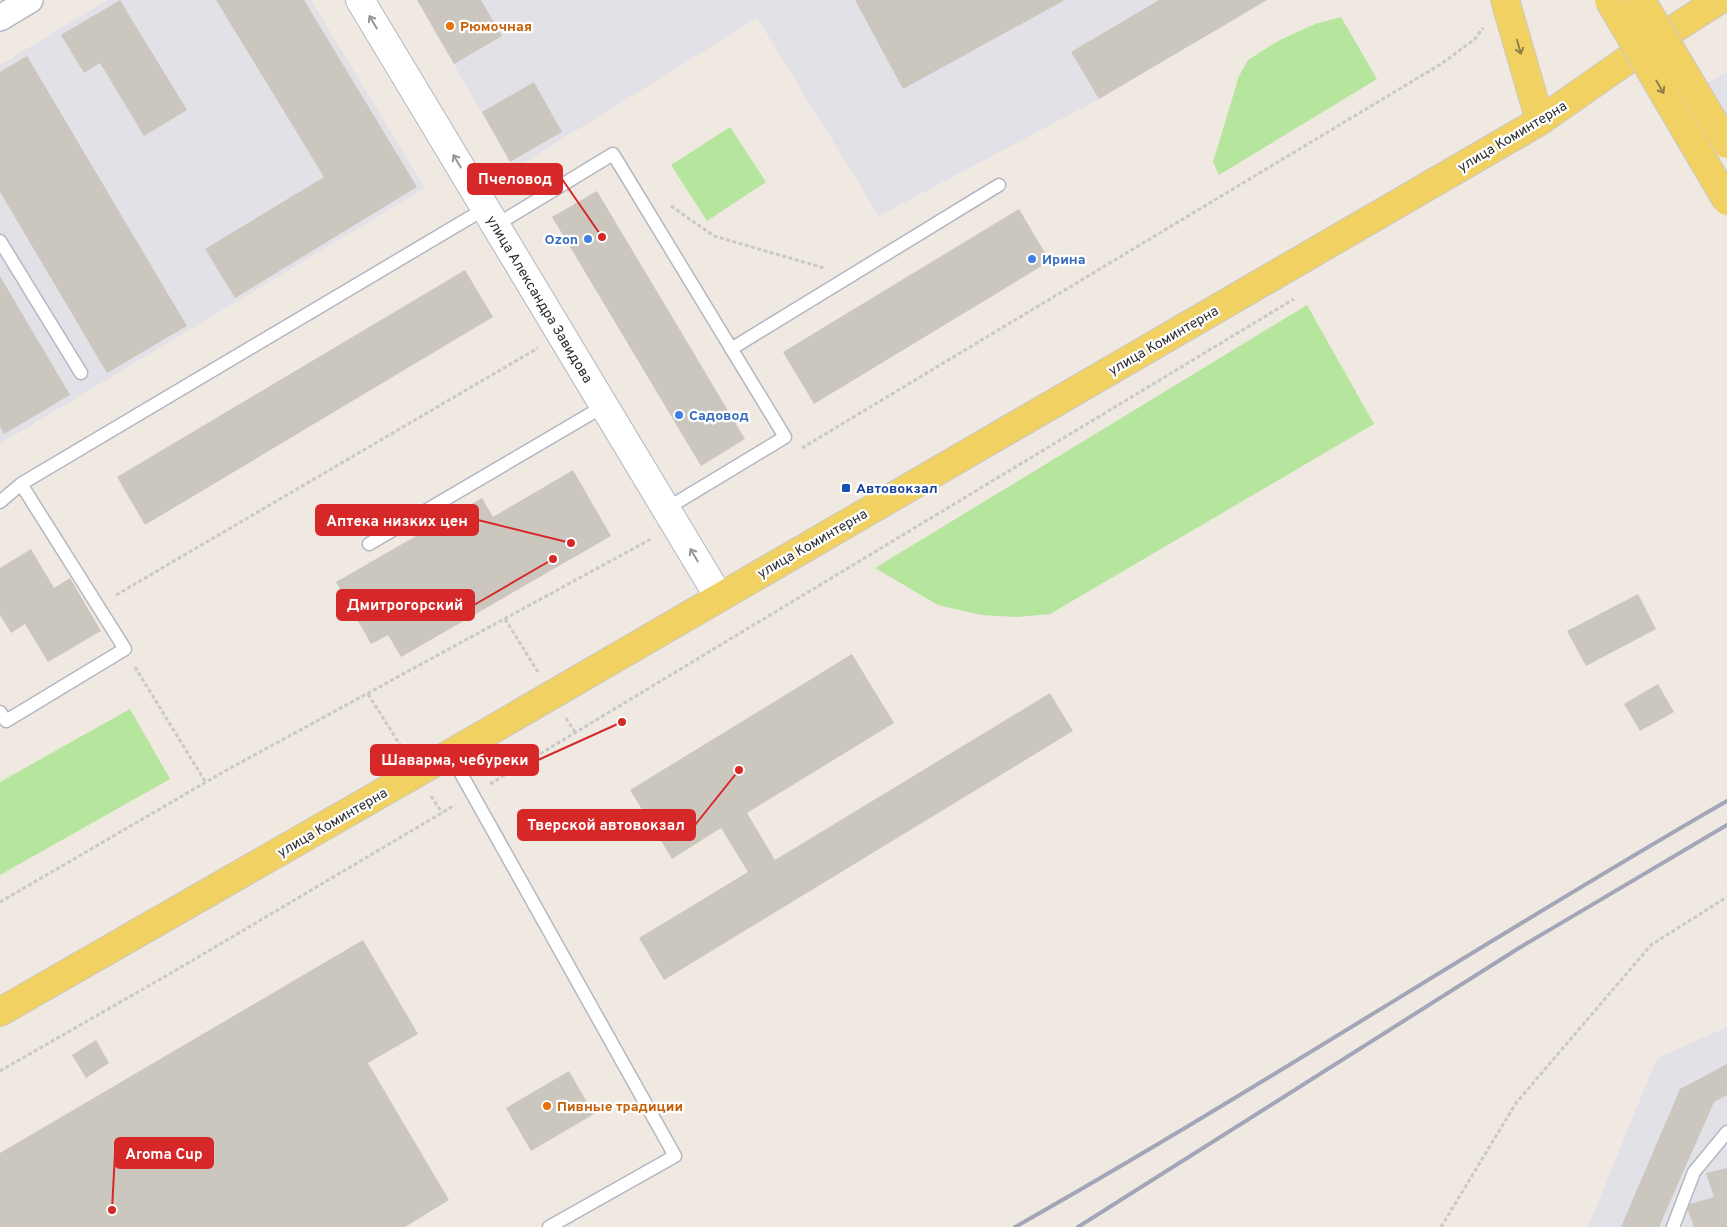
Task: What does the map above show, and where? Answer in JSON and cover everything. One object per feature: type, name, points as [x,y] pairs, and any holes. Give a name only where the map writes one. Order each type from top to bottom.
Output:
[{"type":"main road","points":[[1505,0],[1540,121]]},
{"type":"main road","points":[[1609,0],[1727,201]]},
{"type":"main road","points":[[1641,0],[1727,144]]},
{"type":"main road","name":"улица Коминтерна","points":[[0,1012],[450,754],[1540,121],[1640,51],[1719,0]]},
{"type":"street","name":"улица Александра Завидова","points":[[360,0],[719,597]]},
{"type":"lane","points":[[0,502],[21,484],[491,217],[613,154],[785,437],[671,517]]},
{"type":"lane","points":[[731,349],[999,185]]},
{"type":"lane","points":[[0,241],[81,373]]},
{"type":"lane","points":[[369,544],[604,406]]},
{"type":"lane","points":[[0,712],[6,721],[125,649],[21,484]]},
{"type":"lane","points":[[450,754],[675,1156],[549,1227]]},
{"type":"lane","points":[[1673,1227],[1694,1172],[1727,1132]]},
{"type":"path","points":[[796,452],[1441,64],[1475,38],[1488,22]]},
{"type":"path","points":[[666,203],[714,236],[850,276]]},
{"type":"path","points":[[98,606],[561,334]]},
{"type":"path","points":[[0,902],[671,517]]},
{"type":"path","points":[[0,1071],[178,969],[766,619]]},
{"type":"path","points":[[125,649],[206,783]]},
{"type":"path","points":[[1440,1227],[1516,1103],[1651,945],[1727,898]]},
{"type":"shaded area","points":[[107,0],[311,0],[425,188],[0,444],[0,65]]},
{"type":"shaded area","points":[[417,0],[1267,0],[1099,99],[879,216],[757,18],[514,169]]},
{"type":"shaded area","points":[[1727,72],[1727,136],[1698,88]]},
{"type":"shaded area","points":[[1727,1027],[1727,1227],[1588,1227],[1657,1058]]},
{"type":"green space","points":[[1341,17],[1377,79],[1219,175],[1213,162],[1239,76],[1248,60],[1278,41],[1315,24]]},
{"type":"green space","points":[[730,127],[766,182],[707,221],[671,165]]},
{"type":"green space","points":[[1307,305],[1374,424],[1050,614],[1017,617],[981,615],[938,605],[875,568]]},
{"type":"green space","points":[[130,709],[170,779],[0,875],[0,782]]},
{"type":"building","points":[[120,0],[187,110],[144,136],[100,63],[84,73],[61,35]]},
{"type":"building","points":[[216,0],[304,0],[417,187],[235,298],[205,249],[324,177]]},
{"type":"building","points":[[417,0],[481,0],[502,36],[454,64]]},
{"type":"building","points":[[855,0],[1065,0],[903,89]]},
{"type":"building","points":[[1159,0],[1267,0],[1099,99],[1071,52]]},
{"type":"building","points":[[27,56],[187,326],[107,373],[0,192],[0,72]]},
{"type":"building","points":[[534,82],[562,132],[510,162],[482,112]]},
{"type":"building","points":[[597,191],[745,439],[701,466],[552,217]]},
{"type":"building","points":[[1019,209],[1050,261],[814,404],[783,352]]},
{"type":"building","points":[[465,270],[493,317],[145,525],[117,477]]},
{"type":"building","points":[[0,276],[70,395],[4,434],[0,427]]},
{"type":"building","points":[[573,470],[611,536],[401,657],[388,635],[371,644],[336,582],[482,498],[493,517]]},
{"type":"building","points":[[31,549],[54,588],[70,578],[101,631],[48,662],[25,624],[11,633],[0,615],[0,568]]},
{"type":"building","points":[[1638,594],[1656,629],[1586,666],[1567,631]]},
{"type":"building","points":[[852,654],[894,723],[747,813],[775,860],[1050,693],[1073,731],[664,980],[639,938],[748,872],[721,828],[672,859],[630,790]]},
{"type":"building","points":[[1658,684],[1674,712],[1640,731],[1624,704]]},
{"type":"building","points":[[363,940],[418,1034],[368,1063],[449,1200],[405,1227],[0,1227],[0,1153]]},
{"type":"building","points":[[96,1040],[109,1063],[86,1078],[72,1055]]},
{"type":"building","points":[[1727,1064],[1727,1095],[1714,1102],[1659,1227],[1621,1227],[1680,1089]]},
{"type":"building","points":[[569,1071],[594,1114],[531,1151],[506,1108]]},
{"type":"building","points":[[1727,1168],[1727,1227],[1694,1227],[1686,1205],[1714,1197],[1706,1173]]},
{"type":"railway","points":[[1015,1227],[1194,1122],[1637,853],[1727,801]]},
{"type":"railway","points":[[1078,1227],[1519,948],[1727,825]]},
{"type":"place","name":"Рюмочная","points":[[450,26]]},
{"type":"place","name":"Пчеловод","points":[[602,237]]},
{"type":"place","name":"Ozon","points":[[588,239]]},
{"type":"place","name":"Ирина","points":[[1032,259]]},
{"type":"place","name":"Садовод","points":[[679,415]]},
{"type":"place","name":"Автовокзал","points":[[846,488]]},
{"type":"place","name":"Аптека низких цен","points":[[571,543]]},
{"type":"place","name":"Дмитрогорский","points":[[553,559]]},
{"type":"place","name":"Шаварма, чебуреки","points":[[622,722]]},
{"type":"place","name":"Тверской автовокзал","points":[[739,770]]},
{"type":"place","name":"Пивные традиции","points":[[547,1106]]},
{"type":"place","name":"Aroma Cup","points":[[112,1210]]}]
